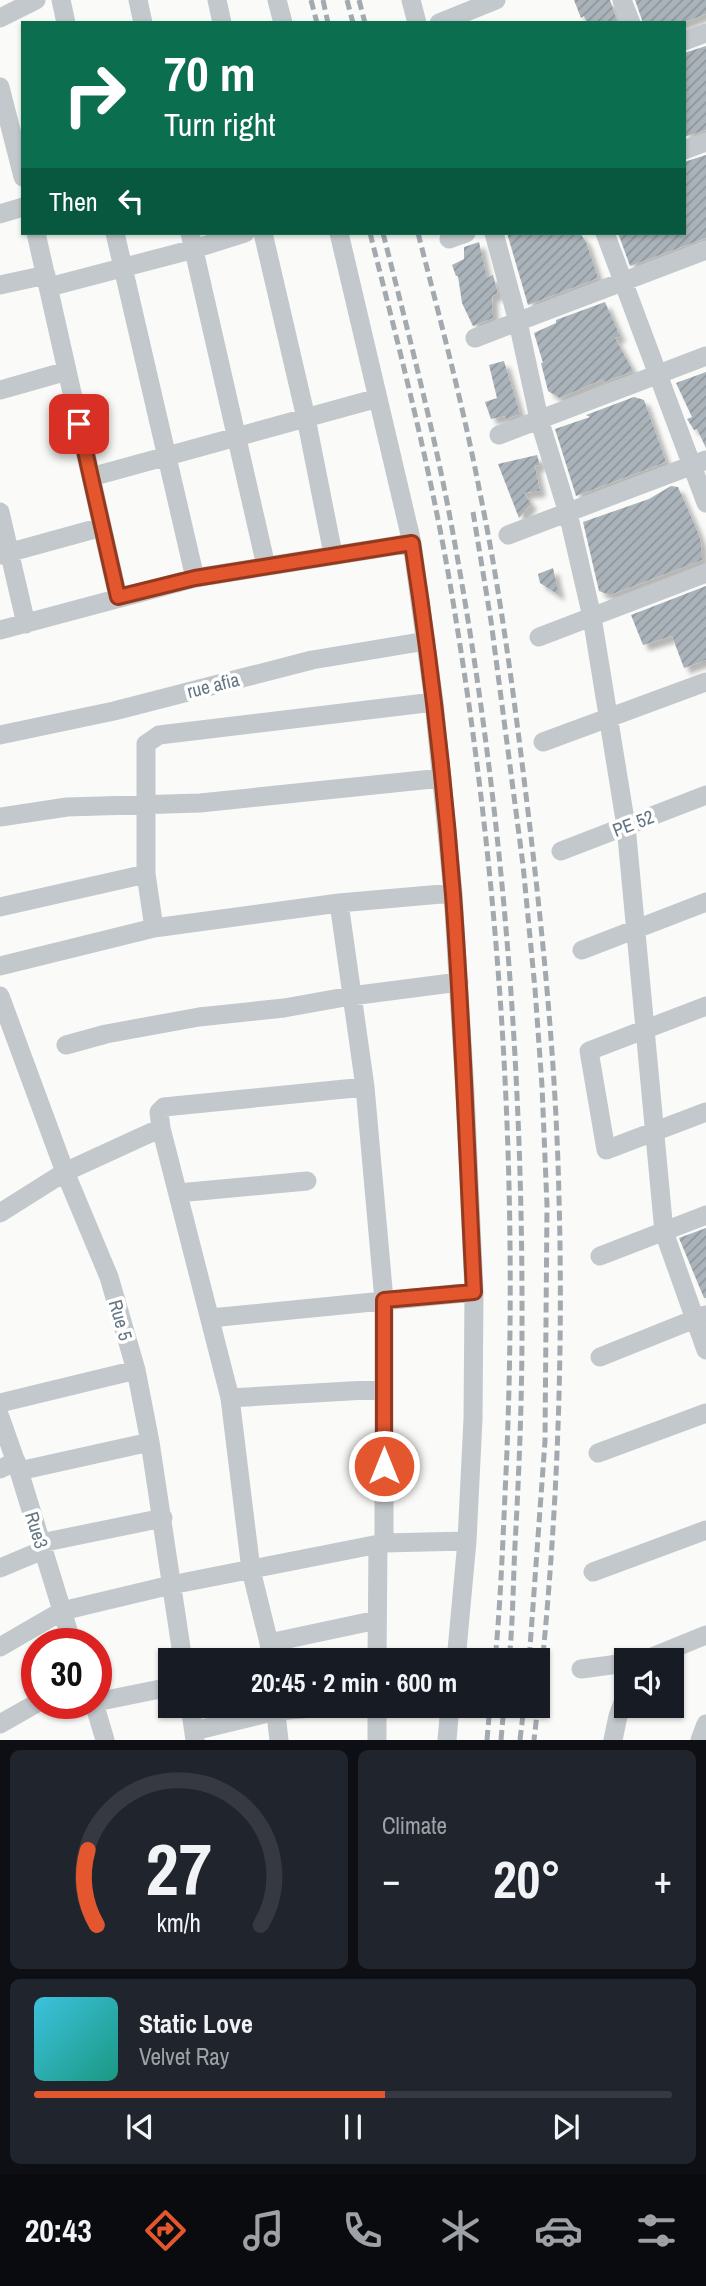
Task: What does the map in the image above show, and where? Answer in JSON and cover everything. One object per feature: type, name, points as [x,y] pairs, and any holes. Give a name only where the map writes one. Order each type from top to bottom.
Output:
[{"type":"street","points":[[0,18],[36,0]]},
{"type":"street","points":[[61,0],[66,21]]},
{"type":"street","points":[[138,0],[143,21]]},
{"type":"street","points":[[217,0],[222,21]]},
{"type":"street","points":[[277,0],[282,21]]},
{"type":"street","points":[[411,0],[416,21]]},
{"type":"street","points":[[444,21],[496,0]]},
{"type":"street","points":[[622,0],[630,21]]},
{"type":"street","points":[[686,40],[706,33]]},
{"type":"street","points":[[0,87],[21,169]]},
{"type":"street","points":[[686,149],[706,142]]},
{"type":"street","points":[[0,214],[21,208]]},
{"type":"street","points":[[36,235],[118,597]]},
{"type":"street","points":[[115,235],[195,578]]},
{"type":"street","points":[[0,285],[47,281],[123,266],[192,241],[232,235]]},
{"type":"street","points":[[263,235],[306,418],[333,554]]},
{"type":"street","points":[[339,235],[412,543],[434,702],[453,893],[474,1292],[473,1419],[467,1541],[457,1648]]},
{"type":"street","points":[[495,235],[518,321],[539,419],[568,513],[592,617],[626,826],[663,1232],[700,1317],[706,1350]]},
{"type":"street","points":[[607,235],[658,374],[699,463],[706,503]]},
{"type":"street","points":[[192,241],[266,566]]},
{"type":"street","points":[[475,338],[706,250]]},
{"type":"street","points":[[499,435],[706,356]]},
{"type":"street","points":[[0,390],[67,371]]},
{"type":"street","points":[[91,477],[378,398]]},
{"type":"street","points":[[508,535],[699,463]]},
{"type":"street","points":[[0,512],[4,554],[26,624]]},
{"type":"street","points":[[4,554],[102,527]]},
{"type":"street","points":[[0,630],[195,578],[412,543]]},
{"type":"street","points":[[539,637],[706,573]]},
{"type":"street","name":"rue afia","points":[[0,735],[114,711],[312,660],[426,641]]},
{"type":"street","points":[[543,742],[706,682]]},
{"type":"street","points":[[154,928],[146,874],[146,744],[159,735],[434,702]]},
{"type":"street","points":[[0,817],[67,807],[200,803],[442,778]]},
{"type":"street","name":"PE 52","points":[[561,851],[706,795]]},
{"type":"street","points":[[0,907],[146,874]]},
{"type":"street","points":[[0,966],[154,928],[340,903],[453,893]]},
{"type":"street","points":[[582,950],[706,902]]},
{"type":"street","points":[[340,903],[365,1087],[384,1300],[377,1648]]},
{"type":"street","points":[[66,1045],[106,1034],[199,1017],[284,1008],[459,982]]},
{"type":"street","name":"Rue 5","points":[[0,996],[65,1172],[109,1277],[136,1370],[163,1518],[181,1648]]},
{"type":"street","points":[[706,1006],[589,1051],[606,1150],[706,1112]]},
{"type":"street","points":[[269,1648],[251,1570],[230,1398],[159,1112],[164,1107],[365,1087]]},
{"type":"street","points":[[1,1211],[65,1172],[161,1128]]},
{"type":"street","points":[[178,1192],[307,1181]]},
{"type":"street","points":[[600,1256],[706,1216]]},
{"type":"street","points":[[211,1318],[474,1292]]},
{"type":"street","points":[[600,1357],[700,1317]]},
{"type":"street","points":[[0,1403],[136,1370]]},
{"type":"street","points":[[230,1398],[384,1389]]},
{"type":"street","points":[[598,1453],[706,1413]]},
{"type":"street","name":"Rue3","points":[[0,1417],[12,1467],[42,1546],[67,1628]]},
{"type":"street","points":[[12,1467],[150,1442]]},
{"type":"street","points":[[0,1568],[42,1546],[163,1518]]},
{"type":"street","points":[[593,1572],[706,1530]]},
{"type":"street","points":[[0,1647],[62,1611],[171,1585],[381,1544],[467,1541]]},
{"type":"street","points":[[283,1648],[377,1620]]},
{"type":"street","points":[[675,1648],[706,1636]]},
{"type":"street","points":[[581,1669],[614,1665]]},
{"type":"street","points":[[112,1699],[158,1689]]},
{"type":"street","points":[[0,1724],[21,1712]]},
{"type":"street","points":[[195,1735],[248,1718]]},
{"type":"street","points":[[277,1718],[279,1740]]},
{"type":"street","points":[[377,1718],[377,1740]]},
{"type":"street","points":[[447,1740],[448,1718]]},
{"type":"street","points":[[613,1740],[618,1718]]},
{"type":"street","points":[[99,1719],[105,1740]]},
{"type":"street","points":[[700,1740],[706,1724]]},
{"type":"building","points":[[574,0],[610,0],[617,21],[586,21],[584,16],[581,18]]},
{"type":"building","points":[[635,0],[706,0],[706,14],[686,22],[642,21]]},
{"type":"building","points":[[706,46],[706,130],[686,136],[686,52]]},
{"type":"building","points":[[706,155],[706,238],[630,266],[619,235],[686,235],[686,161]]},
{"type":"building","points":[[508,235],[581,235],[598,278],[528,305]]},
{"type":"building","points":[[479,242],[487,278],[493,275],[498,294],[492,296],[493,318],[473,326],[462,303],[458,276],[452,265],[464,259],[464,247]]},
{"type":"building","points":[[605,302],[620,336],[615,338],[633,371],[604,382],[603,379],[560,398],[548,391],[534,333],[556,323],[556,320]]},
{"type":"building","points":[[504,361],[520,414],[506,419],[505,416],[491,419],[485,402],[497,398],[489,365]]},
{"type":"building","points":[[706,372],[706,448],[697,429],[694,430],[687,419],[692,417],[676,383]]},
{"type":"building","points":[[634,397],[644,400],[666,462],[576,496],[555,429]]},
{"type":"building","points":[[537,455],[540,465],[535,466],[540,491],[524,493],[531,504],[519,518],[498,464]]},
{"type":"building","points":[[671,486],[678,487],[696,528],[701,542],[702,560],[610,595],[599,591],[583,522],[649,499]]},
{"type":"building","points":[[553,568],[559,595],[540,583],[538,574]]},
{"type":"building","points":[[706,586],[706,660],[684,668],[672,636],[643,645],[631,615]]},
{"type":"building","points":[[706,1228],[706,1298],[704,1298],[679,1238]]},
{"type":"railway","points":[[311,0],[316,21]]},
{"type":"railway","points":[[323,0],[328,21]]},
{"type":"railway","points":[[347,0],[352,21]]},
{"type":"railway","points":[[359,0],[364,21]]},
{"type":"railway","points":[[370,235],[417,423],[447,566],[485,828],[495,935],[503,1042],[510,1257],[506,1473],[496,1648]]},
{"type":"railway","points":[[384,235],[426,404],[448,507],[482,711],[505,916],[518,1122],[522,1328],[519,1464],[510,1648]]},
{"type":"railway","points":[[419,235],[466,427],[500,603],[531,838],[551,1044],[559,1198],[559,1402],[547,1605],[534,1740]]},
{"type":"railway","points":[[473,512],[491,621],[523,865],[542,1086],[547,1205],[545,1441],[530,1648]]},
{"type":"railway","points":[[487,1740],[489,1718]]},
{"type":"railway","points":[[501,1740],[503,1718]]},
{"type":"railway","points":[[520,1740],[523,1718]]},
{"type":"route","points":[[79,424],[118,597],[195,578],[412,543],[434,702],[453,893],[466,1093],[474,1292],[384,1300],[384,1466]]}]
